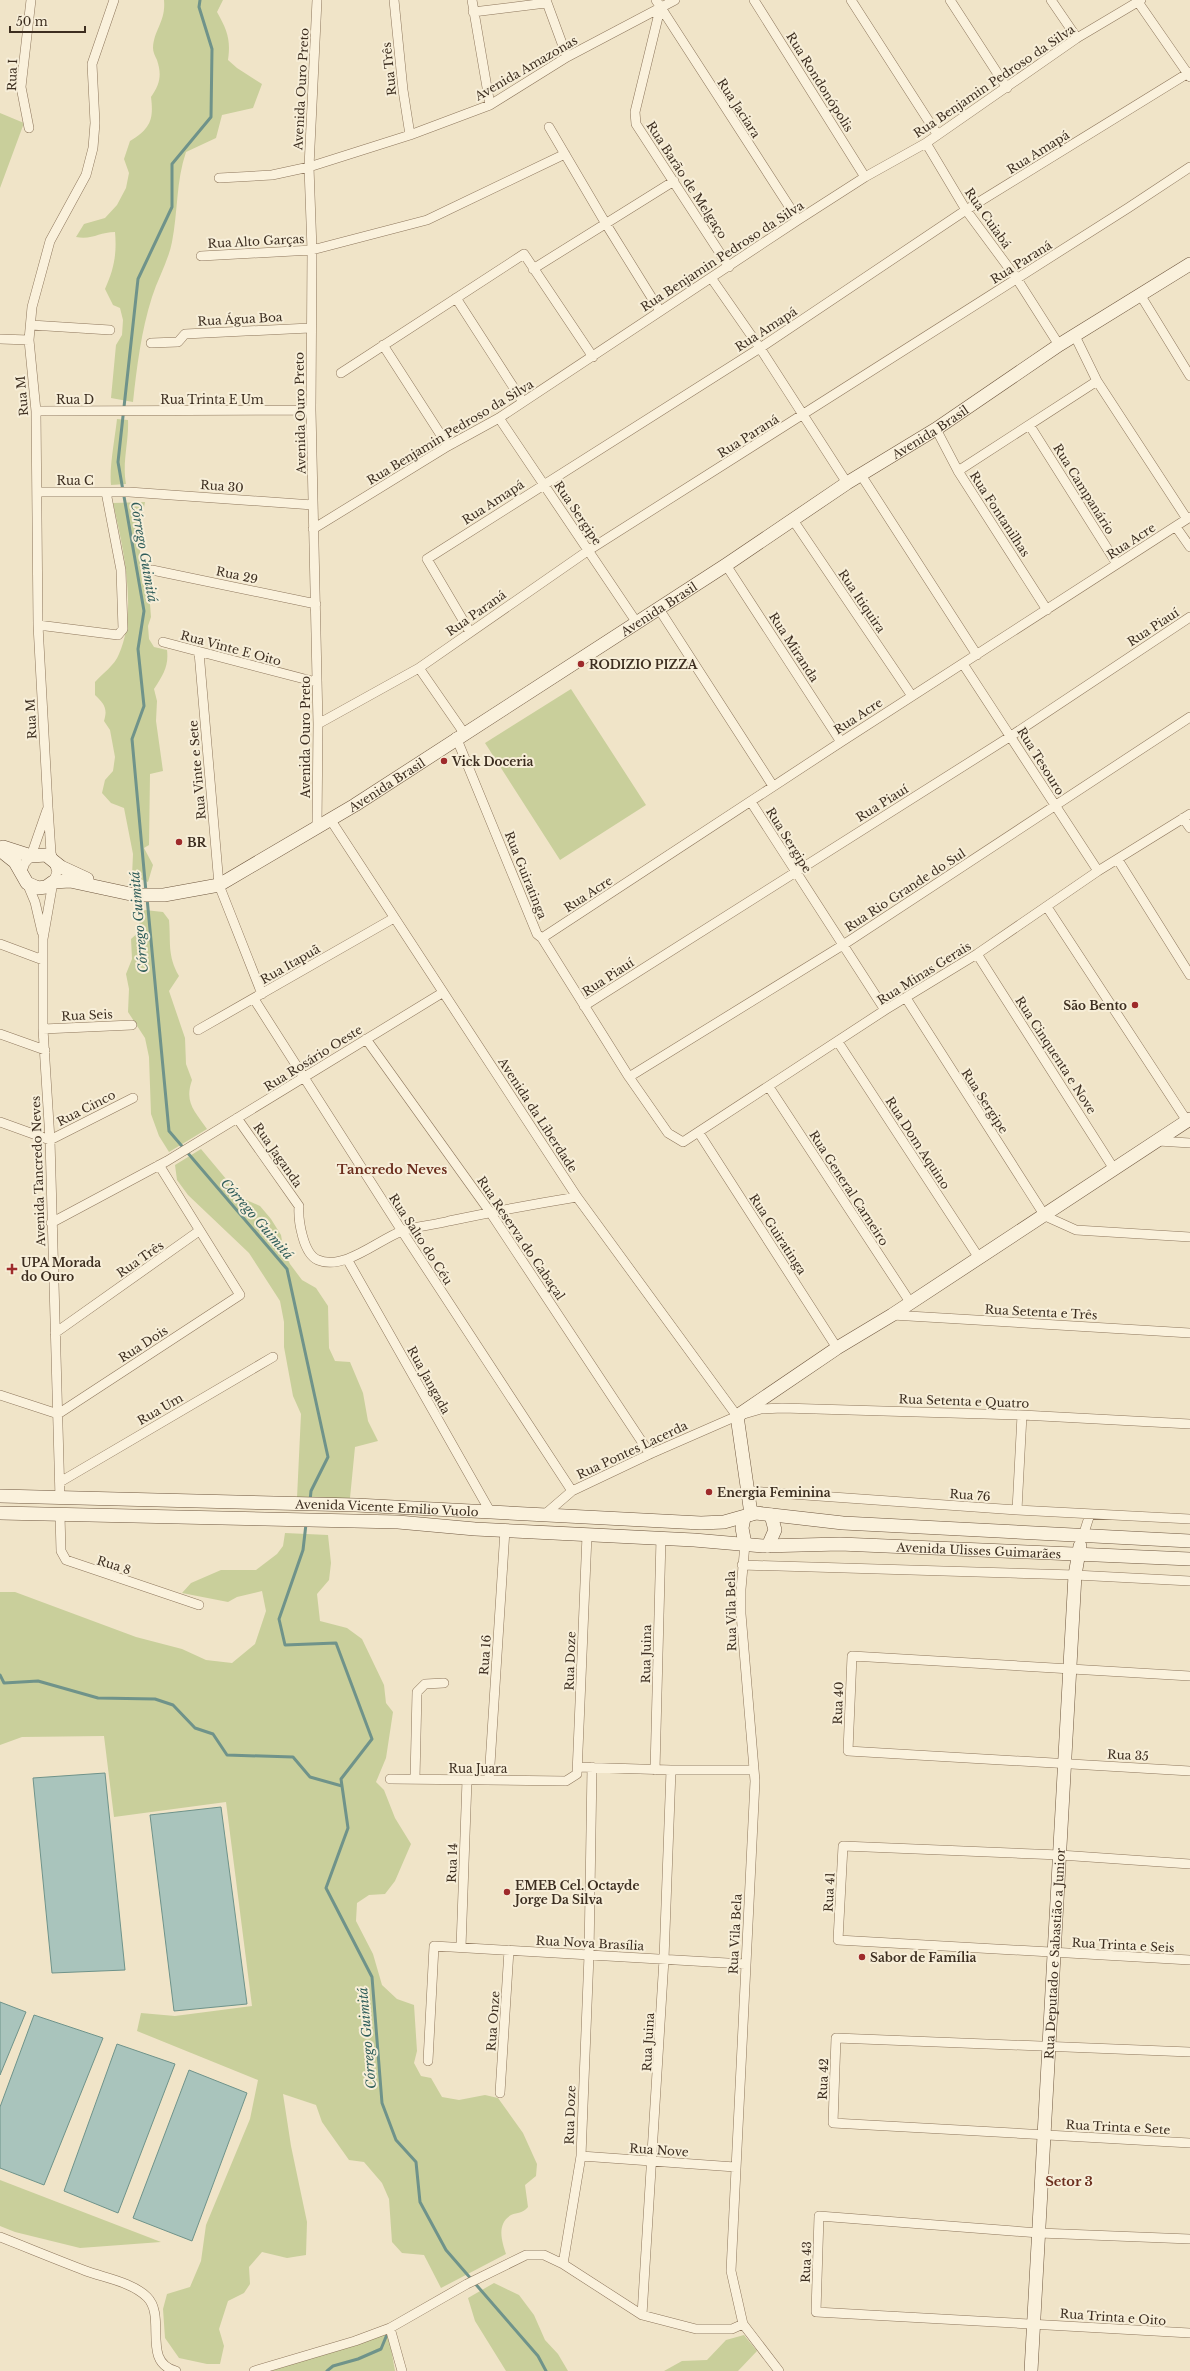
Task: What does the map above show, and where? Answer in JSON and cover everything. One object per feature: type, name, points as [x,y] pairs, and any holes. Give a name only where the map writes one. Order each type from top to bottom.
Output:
[{"type":"main road","name":"Avenida Brasil","points":[[25,880],[30,886],[38,888],[46,887],[53,882],[77,881],[107,887],[135,895],[164,894],[219,885],[330,819],[726,565],[848,483],[936,429],[1059,345],[1141,296],[1190,264]]},
{"type":"main road","name":"Avenida Brasil","points":[[0,846],[31,856],[46,855],[54,863],[107,887]]},
{"type":"main road","points":[[0,850],[15,862],[25,880]]},
{"type":"main road","points":[[745,1544],[742,1528],[748,1516],[748,1491],[737,1416],[837,1348],[892,1316],[910,1302],[1045,1216],[1189,1120]]},
{"type":"main road","name":"Avenida Vicente Emilio Vuolo","points":[[0,1496],[330,1505],[701,1523],[724,1522],[748,1516],[771,1515]]},
{"type":"main road","name":"Avenida Vicente Emilio Vuolo","points":[[0,1513],[398,1522],[768,1546]]},
{"type":"main road","points":[[768,1546],[775,1530],[771,1515]]},
{"type":"main road","name":"Avenida Ulisses Guimarães","points":[[771,1515],[843,1523],[1190,1541]]},
{"type":"main road","name":"Rua Deputado e Sabastião a Junior","points":[[1031,2371],[1035,2324],[1069,1669],[1075,1575],[1078,1554],[1083,1536]]},
{"type":"main road","name":"Avenida Ulisses Guimarães","points":[[768,1546],[840,1544],[1190,1559]]},
{"type":"street","name":"Rua I","points":[[28,128],[21,87],[31,0]]},
{"type":"street","name":"Rua M","points":[[54,863],[51,853],[38,625],[36,412],[29,340],[32,307],[50,241],[86,175],[93,148],[95,123],[92,64],[114,0]]},
{"type":"street","name":"Avenida Ouro Preto","points":[[317,827],[318,724],[311,410],[310,328],[312,250],[309,167],[318,0]]},
{"type":"street","name":"Rua Três","points":[[394,0],[410,135]]},
{"type":"street","points":[[472,0],[490,105]]},
{"type":"street","name":"Rua Jaciara","points":[[656,0],[660,9],[798,220]]},
{"type":"street","name":"Avenida Amazonas","points":[[219,178],[272,175],[309,167],[410,135],[490,105],[567,57],[675,0]]},
{"type":"street","name":"Rua Rondonópolis","points":[[754,0],[865,177]]},
{"type":"street","points":[[851,0],[937,134]]},
{"type":"street","points":[[950,0],[1006,88]]},
{"type":"street","points":[[1051,0],[1077,38]]},
{"type":"street","points":[[473,12],[546,1],[567,57]]},
{"type":"street","points":[[1140,1],[1189,74]]},
{"type":"street","name":"Rua Benjamin Pedroso da Silva","points":[[313,529],[448,446],[499,418],[593,358],[660,311],[729,268],[798,220],[865,177],[926,143],[1077,38],[1140,1]]},
{"type":"street","name":"Rua Barão de Melgaço","points":[[660,9],[634,119],[639,130],[674,181],[729,268]]},
{"type":"street","name":"Rua Amapá","points":[[470,632],[427,559],[543,484],[760,348],[966,210],[1189,74]]},
{"type":"street","points":[[549,127],[606,224],[660,311]]},
{"type":"street","name":"Rua Cuiabá","points":[[926,143],[966,210],[1018,279],[1059,345]]},
{"type":"street","name":"Rua Alto Garças","points":[[201,256],[312,250],[427,220],[565,154]]},
{"type":"street","name":"Rua Paraná","points":[[318,724],[419,668],[589,550],[1018,279],[1190,167]]},
{"type":"street","points":[[533,269],[674,181]]},
{"type":"street","points":[[341,373],[524,254],[593,358]]},
{"type":"street","points":[[712,279],[760,348],[802,416],[848,483]]},
{"type":"street","points":[[1141,296],[1190,376]]},
{"type":"street","points":[[456,298],[523,402]]},
{"type":"street","points":[[31,325],[110,330]]},
{"type":"street","name":"Rua Água Boa","points":[[151,343],[178,342],[185,334],[310,328]]},
{"type":"street","points":[[1074,336],[1097,381],[1189,518]]},
{"type":"street","points":[[0,339],[29,340]]},
{"type":"street","points":[[383,345],[448,446]]},
{"type":"street","points":[[958,471],[1030,426],[1097,381]]},
{"type":"street","name":"Rua Trinta E Um","points":[[114,411],[311,410]]},
{"type":"street","name":"Rua D","points":[[36,412],[114,411]]},
{"type":"street","name":"Rua Sergipe","points":[[499,418],[637,622]]},
{"type":"street","name":"Rua Campanário","points":[[1030,426],[1117,564]]},
{"type":"street","name":"Rua Fontanilhas","points":[[936,429],[958,471],[1048,610]]},
{"type":"street","points":[[861,475],[977,655]]},
{"type":"street","name":"Rua C","points":[[37,492],[110,492]]},
{"type":"street","points":[[38,625],[118,635],[123,629],[122,570],[110,492]]},
{"type":"street","name":"Rua 30","points":[[110,492],[129,492],[313,505]]},
{"type":"street","name":"Rua Acre","points":[[542,938],[751,802],[773,786],[1189,518]]},
{"type":"street","name":"Rua Itiquira","points":[[793,520],[912,696]]},
{"type":"street","points":[[1176,526],[1190,547]]},
{"type":"street","name":"Rua Miranda","points":[[726,565],[841,742]]},
{"type":"street","name":"Rua 29","points":[[152,570],[316,604]]},
{"type":"street","points":[[659,608],[773,786]]},
{"type":"street","name":"Rua Piauí","points":[[584,1006],[1011,736],[1190,617]]},
{"type":"street","name":"Rua Vinte E Oito","points":[[163,642],[316,682]]},
{"type":"street","name":"Rua Vinte e Sete","points":[[199,652],[219,885]]},
{"type":"street","name":"Rua Tesouro","points":[[963,664],[1011,736],[1054,806],[1098,871]]},
{"type":"street","name":"Rua Guiratinga","points":[[419,668],[460,735],[537,934],[542,938],[629,1077],[668,1133]]},
{"type":"street","name":"Rua Rio Grande do Sul","points":[[629,1077],[843,945],[1190,717]]},
{"type":"street","name":"Rua Sergipe","points":[[751,802],[885,1010]]},
{"type":"street","points":[[43,939],[35,902],[25,880],[23,867],[31,856],[48,807]]},
{"type":"street","points":[[1187,816],[1190,828]]},
{"type":"street","name":"Rua Minas Gerais","points":[[668,1133],[683,1142],[699,1133],[885,1010],[977,954],[1098,871],[1187,816]]},
{"type":"street","name":"Avenida da Liberdade","points":[[330,819],[442,993],[577,1197],[737,1416]]},
{"type":"street","points":[[1118,860],[1190,975]]},
{"type":"street","points":[[43,939],[53,882],[57,872],[54,863]]},
{"type":"street","points":[[219,885],[262,994]]},
{"type":"street","points":[[1047,907],[1189,1120]]},
{"type":"street","name":"Rua Itapuã","points":[[198,1030],[394,918]]},
{"type":"street","name":"Avenida Tancredo Neves","points":[[43,939],[43,1029],[50,1140],[51,1223],[60,1498]]},
{"type":"street","points":[[0,944],[43,960]]},
{"type":"street","name":"Rua Cinquenta e Nove","points":[[977,954],[1114,1169]]},
{"type":"street","name":"Rua Rosário Oeste","points":[[159,1166],[304,1079],[442,993]]},
{"type":"street","name":"Rua Sergipe","points":[[906,998],[1045,1216]]},
{"type":"street","name":"Rua Salto do Céu","points":[[254,999],[402,1231],[572,1490]]},
{"type":"street","name":"Rua Seis","points":[[43,1029],[132,1025]]},
{"type":"street","points":[[0,1034],[45,1050]]},
{"type":"street","name":"Rua Reserva do Cabaçal","points":[[366,1040],[490,1212],[650,1454]]},
{"type":"street","name":"Rua Dom Aquino","points":[[838,1042],[979,1258]]},
{"type":"street","name":"Rua General Carneiro","points":[[769,1087],[910,1302]]},
{"type":"street","name":"Rua Cinco","points":[[50,1140],[133,1098]]},
{"type":"street","name":"Rua Jaganda","points":[[237,1118],[299,1206],[298,1219],[307,1248],[317,1260],[333,1263],[347,1258]]},
{"type":"street","points":[[0,1122],[50,1140]]},
{"type":"street","name":"Rua Guiratinga","points":[[699,1133],[837,1348]]},
{"type":"street","points":[[1158,1141],[1190,1143]]},
{"type":"street","points":[[51,1223],[159,1166],[199,1231]]},
{"type":"street","points":[[347,1258],[402,1231],[490,1212],[577,1197]]},
{"type":"street","points":[[1045,1216],[1076,1230],[1190,1237]]},
{"type":"street","name":"Rua Três","points":[[55,1333],[199,1231]]},
{"type":"street","name":"Rua Dois","points":[[58,1414],[240,1295],[199,1231]]},
{"type":"street","name":"Rua Jangada","points":[[347,1258],[491,1513]]},
{"type":"street","name":"Rua Setenta e Três","points":[[892,1316],[1190,1333]]},
{"type":"street","name":"Rua Um","points":[[60,1482],[273,1357]]},
{"type":"street","points":[[0,1394],[58,1414]]},
{"type":"street","name":"Rua Setenta e Quatro","points":[[737,1416],[761,1409],[782,1408],[1022,1415],[1190,1424]]},
{"type":"street","points":[[1017,1510],[1022,1415]]},
{"type":"street","name":"Rua Pontes Lacerda","points":[[544,1516],[572,1490],[737,1416]]},
{"type":"street","name":"Rua 76","points":[[748,1491],[1017,1510],[1190,1519]]},
{"type":"street","points":[[1083,1536],[1090,1514]]},
{"type":"street","name":"Rua 8","points":[[60,1515],[61,1551],[66,1560],[72,1564],[199,1605]]},
{"type":"street","name":"Rua 16","points":[[489,1780],[505,1530]]},
{"type":"street","name":"Rua Doze","points":[[578,1767],[586,1535]]},
{"type":"street","name":"Rua Juina","points":[[655,1770],[661,1538]]},
{"type":"street","name":"Rua Vila Bela","points":[[743,2324],[731,2271],[755,1781],[741,1614],[742,1565],[745,1544]]},
{"type":"street","points":[[742,1565],[1075,1575],[1190,1581]]},
{"type":"street","name":"Rua 40","points":[[1064,1763],[848,1751],[852,1656],[1069,1669]]},
{"type":"street","points":[[1069,1669],[1190,1676]]},
{"type":"street","points":[[415,1779],[417,1692],[425,1684],[444,1683]]},
{"type":"street","name":"Rua 35","points":[[1064,1763],[1190,1771]]},
{"type":"street","points":[[578,1767],[655,1770],[754,1770]]},
{"type":"street","name":"Rua Juara","points":[[390,1779],[566,1781],[577,1774],[578,1767]]},
{"type":"street","name":"Rua Doze","points":[[563,2264],[581,2156],[589,1955],[592,1767]]},
{"type":"street","name":"Rua Juina","points":[[642,2315],[653,2162],[664,1959],[671,1770]]},
{"type":"street","name":"Rua 14","points":[[461,1947],[467,1780]]},
{"type":"street","name":"Rua 41","points":[[1054,1954],[838,1940],[843,1846],[1060,1855]]},
{"type":"street","points":[[1060,1855],[1190,1864]]},
{"type":"street","name":"Rua Nova Brasília","points":[[428,2061],[434,1946],[745,1964]]},
{"type":"street","name":"Rua Onze","points":[[500,2093],[510,1950]]},
{"type":"street","name":"Rua Trinta e Seis","points":[[1054,1954],[1190,1960]]},
{"type":"street","name":"Rua 42","points":[[1044,2135],[833,2123],[836,2038],[1049,2046]]},
{"type":"street","points":[[1049,2046],[1190,2052]]},
{"type":"street","name":"Rua Trinta e Sete","points":[[1044,2135],[1190,2143]]},
{"type":"street","name":"Rua Nove","points":[[581,2156],[735,2167]]},
{"type":"street","name":"Rua 43","points":[[1035,2324],[816,2312],[819,2216],[1039,2233]]},
{"type":"street","points":[[1039,2233],[1190,2239]]},
{"type":"street","points":[[0,2237],[86,2271],[129,2286],[147,2297],[156,2310],[155,2339],[159,2360],[170,2370],[176,2371]]},
{"type":"street","points":[[254,2371],[355,2341],[390,2328],[492,2271],[526,2255],[544,2254],[563,2264],[642,2315],[696,2329],[732,2329],[743,2324],[779,2371]]},
{"type":"street","name":"Rua Trinta e Oito","points":[[1035,2324],[1190,2333]]},
{"type":"street","points":[[390,2328],[402,2371]]},
{"type":"green space","points":[[164,0],[223,0],[217,12],[227,35],[229,46],[228,60],[237,68],[262,84],[253,108],[222,115],[216,138],[186,152],[180,174],[172,242],[152,297],[145,323],[133,402],[111,398],[116,345],[122,335],[123,320],[120,308],[113,305],[105,289],[111,275],[114,261],[116,247],[115,232],[109,232],[92,237],[76,237],[84,224],[105,218],[117,205],[126,188],[129,173],[124,159],[130,141],[137,137],[149,123],[152,112],[151,97],[158,84],[160,75],[159,65],[153,48],[155,36],[162,20]]},
{"type":"green space","points":[[0,113],[24,123],[0,188]]},
{"type":"green space","points":[[117,419],[128,420],[125,460],[126,484],[111,485],[111,462]]},
{"type":"green space","points":[[145,502],[139,536],[142,583],[149,591],[151,617],[148,626],[149,639],[154,647],[167,650],[165,670],[154,689],[157,701],[156,721],[163,771],[150,774],[149,845],[144,848],[153,865],[148,882],[132,876],[133,854],[124,808],[111,803],[102,793],[105,780],[113,771],[115,757],[110,730],[104,721],[106,713],[105,709],[101,701],[95,695],[95,682],[111,666],[119,654],[125,637],[127,618],[127,579],[121,539],[113,503]]},
{"type":"green space","points":[[571,689],[646,805],[560,860],[485,743]]},
{"type":"green space","points":[[136,909],[163,912],[169,920],[171,955],[179,976],[169,991],[185,1038],[186,1064],[192,1080],[189,1095],[190,1101],[195,1112],[207,1129],[169,1152],[159,1136],[151,1114],[149,1057],[145,1038],[128,1012],[129,989],[126,974],[132,959],[131,939],[141,930]]},
{"type":"green space","points":[[201,1149],[242,1198],[260,1206],[271,1219],[281,1235],[284,1252],[290,1264],[302,1280],[316,1288],[328,1306],[329,1348],[335,1361],[350,1362],[363,1393],[368,1421],[378,1441],[355,1447],[350,1498],[297,1498],[301,1414],[293,1396],[284,1347],[284,1322],[280,1301],[249,1253],[188,1195],[177,1180],[175,1165]]},
{"type":"green space","points":[[285,1533],[328,1535],[331,1563],[329,1580],[317,1594],[320,1621],[347,1628],[362,1639],[384,1685],[386,1703],[393,1712],[386,1758],[376,1782],[384,1790],[395,1818],[411,1844],[395,1881],[385,1894],[369,1895],[357,1903],[356,1921],[373,1954],[382,1985],[397,1999],[414,2005],[417,2051],[414,2063],[421,2076],[431,2078],[442,2097],[459,2100],[485,2095],[498,2098],[523,2133],[537,2164],[536,2176],[525,2185],[528,2207],[522,2212],[511,2215],[503,2223],[501,2233],[506,2254],[441,2288],[424,2255],[402,2253],[392,2242],[389,2199],[382,2183],[364,2162],[349,2160],[322,2122],[316,2105],[283,2094],[291,2146],[307,2222],[306,2255],[287,2258],[262,2252],[249,2267],[250,2284],[244,2293],[228,2301],[219,2329],[224,2346],[220,2364],[207,2364],[179,2358],[165,2338],[163,2309],[167,2294],[190,2287],[201,2261],[206,2225],[250,2119],[258,2080],[137,2031],[141,2013],[175,2016],[252,2006],[226,1802],[114,1817],[104,1736],[22,1737],[0,1745],[0,1592],[15,1592],[136,1637],[182,1649],[206,1660],[232,1663],[255,1644],[266,1611],[262,1591],[237,1597],[228,1602],[182,1593],[191,1583],[221,1570],[256,1570],[277,1554],[283,1546]]},
{"type":"green space","points":[[0,2180],[161,2242],[80,2248],[15,2232],[0,2226]]},
{"type":"green space","points":[[494,2283],[519,2295],[534,2315],[545,2340],[558,2354],[568,2371],[506,2371],[475,2321],[468,2298]]},
{"type":"green space","points":[[388,2332],[395,2371],[271,2371]]},
{"type":"green space","points":[[744,2335],[757,2351],[738,2371],[664,2371],[682,2361],[707,2360],[726,2340]]},
{"type":"water","points":[[105,1773],[125,1970],[52,1973],[33,1778]]},
{"type":"water","points":[[221,1807],[247,2004],[174,2011],[150,1815]]},
{"type":"water","points":[[0,2002],[26,2012],[0,2075]]},
{"type":"water","points":[[34,2015],[103,2038],[44,2185],[0,2168],[0,2107]]},
{"type":"water","points":[[117,2044],[175,2064],[118,2213],[64,2191]]},
{"type":"water","points":[[189,2070],[247,2093],[192,2241],[133,2218]]},
{"type":"waterway","name":"Córrego Guimitá","points":[[146,892],[132,739],[144,706],[138,649],[144,611],[118,462],[138,279],[172,207],[172,164],[211,117],[212,49],[199,7],[200,0]]},
{"type":"waterway","name":"Córrego Guimitá","points":[[147,898],[169,1131],[287,1269],[328,1457],[311,1491],[310,1501]]},
{"type":"waterway","name":"Córrego Guimitá","points":[[306,1524],[303,1550],[279,1619],[285,1645],[336,1643],[372,1739],[341,1779],[348,1828],[326,1888],[372,1977],[382,2103],[396,2140],[416,2162],[420,2202],[446,2250],[538,2356],[546,2371]]},
{"type":"waterway","points":[[0,1675],[4,1683],[38,1681],[98,1698],[155,1699],[173,1705],[195,1728],[213,1734],[227,1755],[293,1757],[310,1777],[342,1786]]},
{"type":"waterway","points":[[327,2371],[333,2366],[358,2359],[381,2349],[388,2332]]},
{"type":"place","name":"RODIZIO PIZZA","points":[[581,664]]},
{"type":"place","name":"Vick Doceria","points":[[444,761]]},
{"type":"place","name":"BR","points":[[179,842]]},
{"type":"place","name":"São Bento","points":[[1135,1005]]},
{"type":"place","name":"UPA Morada do Ouro","points":[[12,1269]]},
{"type":"place","name":"Energia Feminina","points":[[709,1492]]},
{"type":"place","name":"EMEB Cel. Octayde Jorge Da Silva","points":[[507,1892]]},
{"type":"place","name":"Sabor de Família","points":[[862,1957]]},
{"type":"district","name":"Tancredo Neves","points":[[392,1169]]},
{"type":"district","name":"Setor 3","points":[[1069,2181]]}]
